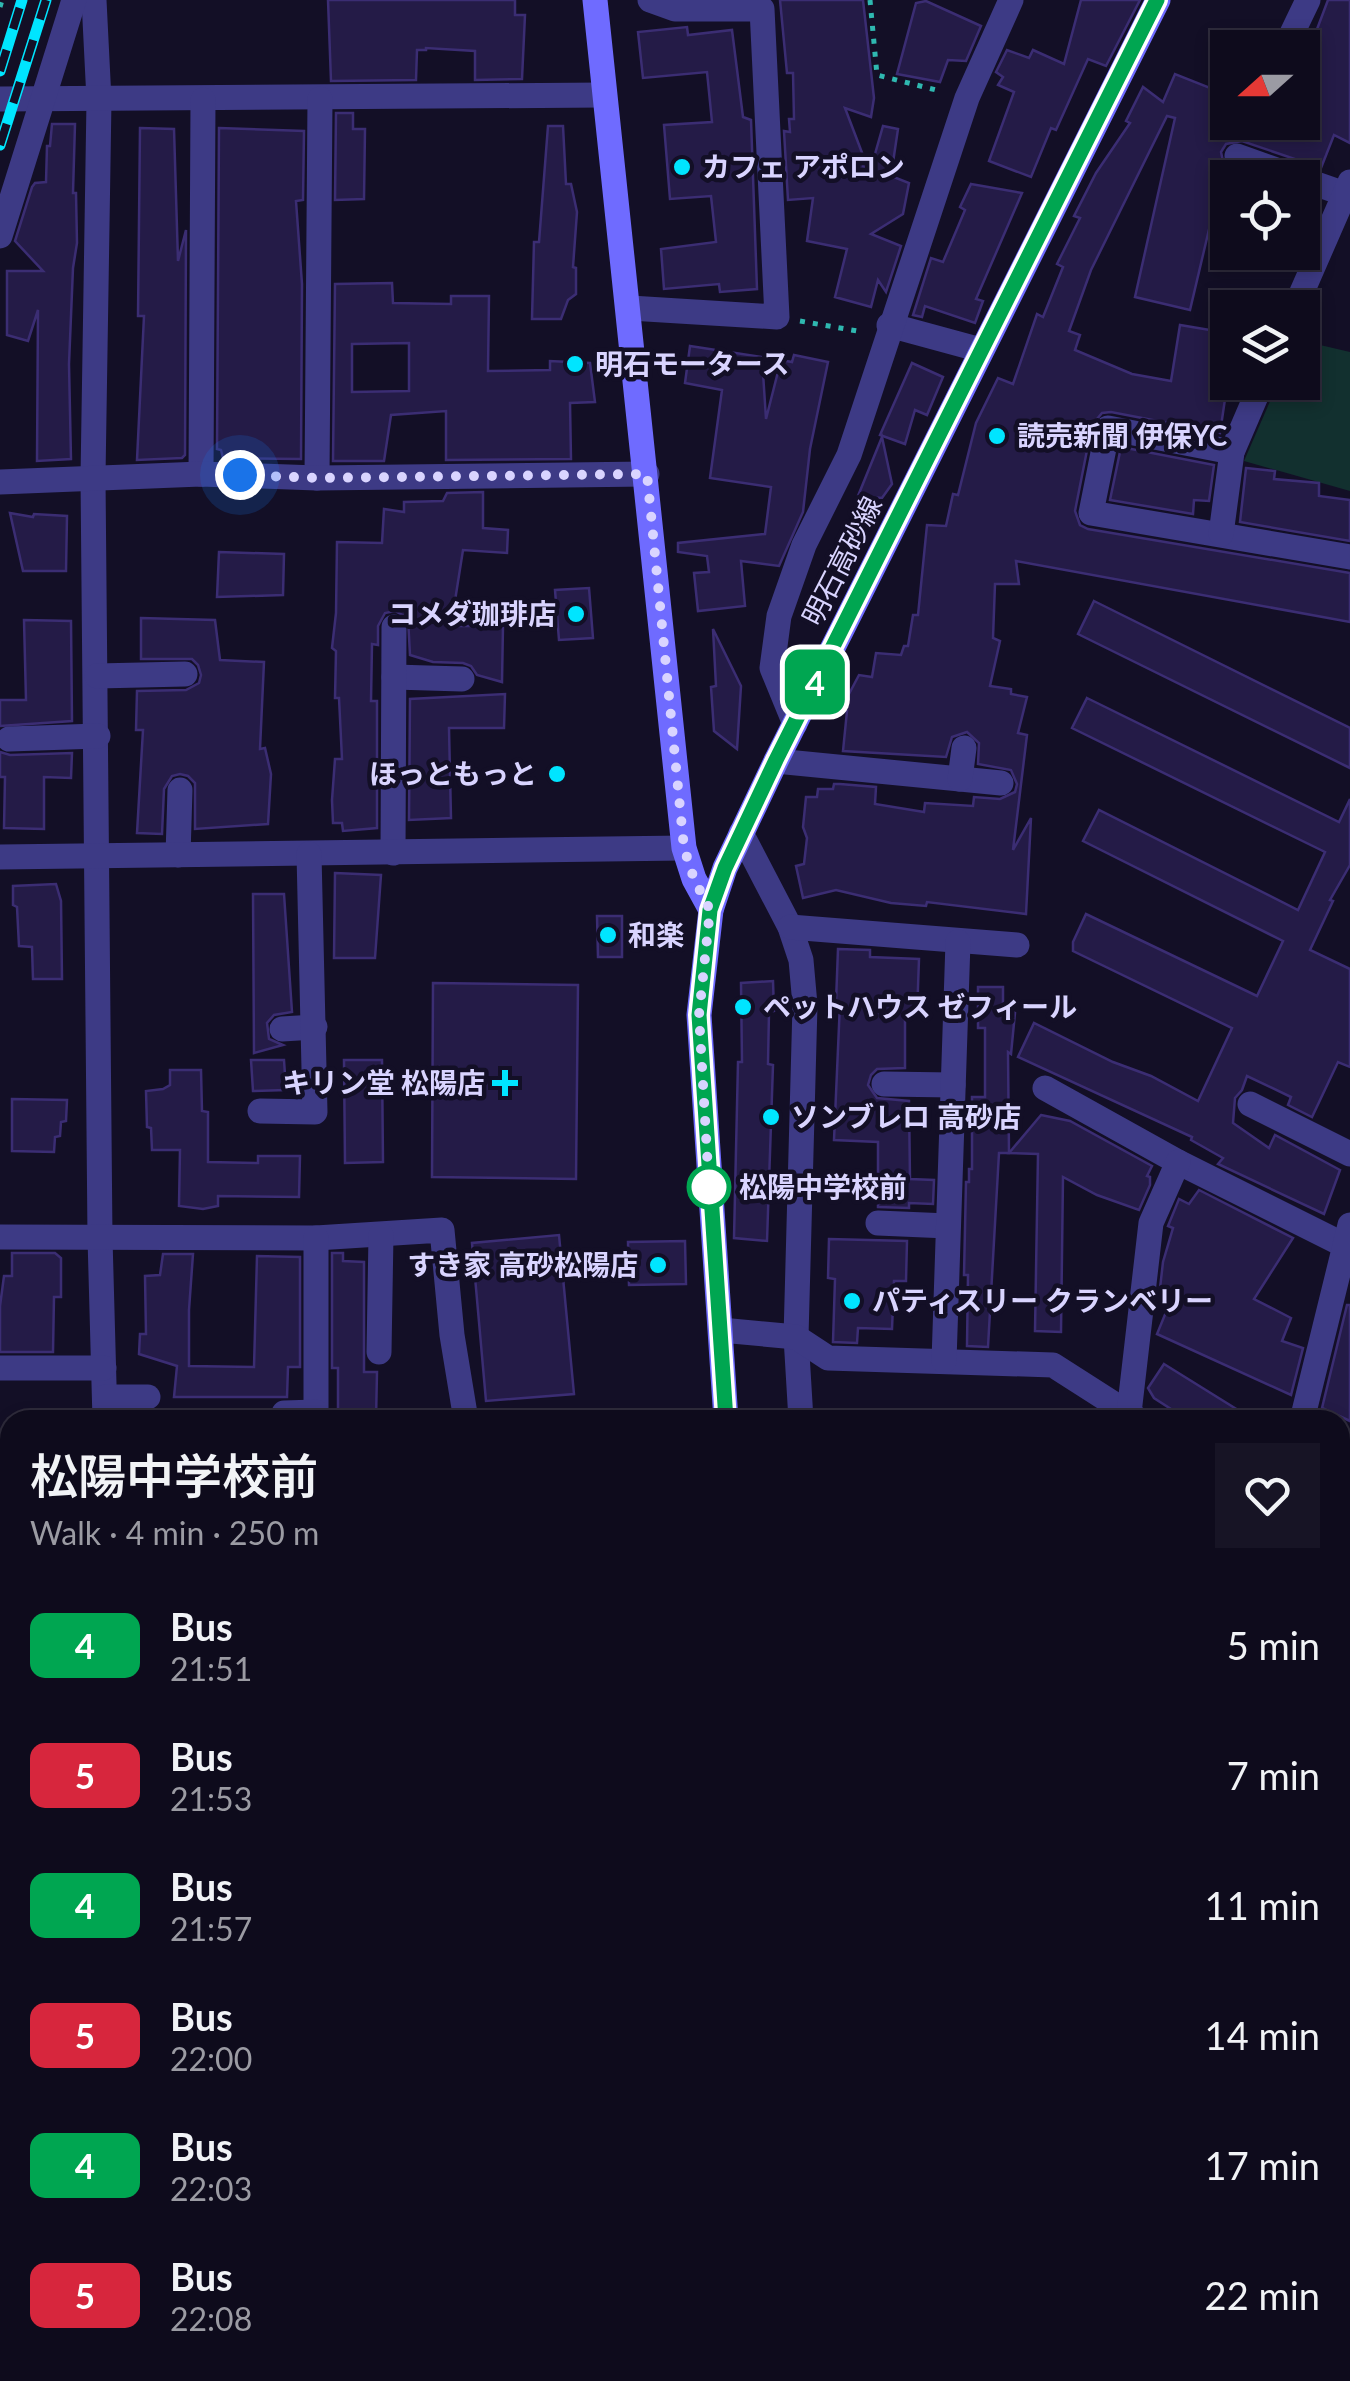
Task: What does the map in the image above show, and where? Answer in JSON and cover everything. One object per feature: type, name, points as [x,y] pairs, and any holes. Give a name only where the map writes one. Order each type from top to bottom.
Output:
[{"type":"main road","points":[[595,0],[684,848],[710,910]]},
{"type":"main road","name":"明石高砂線","points":[[725,1410],[699,1015],[710,910],[776,760],[1158,0]]},
{"type":"street","points":[[0,236],[74,0]]},
{"type":"street","points":[[94,0],[99,100],[93,477],[105,1409],[148,1397]]},
{"type":"street","points":[[630,308],[778,317],[762,9],[675,9],[650,0]]},
{"type":"street","points":[[794,724],[772,668],[779,616],[804,545],[849,454],[967,98],[1011,0]]},
{"type":"street","points":[[1293,30],[1308,0]]},
{"type":"street","points":[[0,99],[604,95]]},
{"type":"street","points":[[317,478],[320,99]]},
{"type":"street","points":[[200,474],[203,100]]},
{"type":"street","points":[[1238,156],[1249,160]]},
{"type":"street","points":[[1303,290],[1348,188],[1320,182]]},
{"type":"street","points":[[887,331],[981,350]]},
{"type":"street","points":[[1221,534],[1232,452],[1254,400]]},
{"type":"street","points":[[1232,452],[1108,428],[1091,512],[1350,557]]},
{"type":"street","points":[[0,482],[200,474],[317,478],[647,474]]},
{"type":"street","points":[[393,852],[394,626]]},
{"type":"street","points":[[97,676],[185,674]]},
{"type":"street","points":[[394,677],[462,679]]},
{"type":"street","points":[[9,738],[98,736]]},
{"type":"street","points":[[960,779],[964,748]]},
{"type":"street","points":[[776,760],[1001,783]]},
{"type":"street","points":[[178,856],[180,790]]},
{"type":"street","points":[[742,833],[790,927],[801,960],[805,1004],[796,1337],[801,1410]]},
{"type":"street","points":[[0,857],[684,848]]},
{"type":"street","points":[[260,1111],[315,1112],[308,854]]},
{"type":"street","points":[[790,927],[1016,945]]},
{"type":"street","points":[[944,1361],[958,942]]},
{"type":"street","points":[[282,1029],[315,1027]]},
{"type":"street","points":[[884,1084],[953,1085]]},
{"type":"street","points":[[1045,1088],[1178,1162],[1349,1240],[1305,1410]]},
{"type":"street","points":[[1250,1104],[1350,1154]]},
{"type":"street","points":[[1135,1410],[1151,1223],[1178,1162]]},
{"type":"street","points":[[878,1224],[948,1226]]},
{"type":"street","points":[[0,1238],[316,1238],[442,1230],[452,1335],[464,1410]]},
{"type":"street","points":[[379,1352],[381,1234]]},
{"type":"street","points":[[316,1238],[316,1410]]},
{"type":"street","points":[[721,1330],[796,1337],[828,1358],[1053,1364],[1123,1410]]},
{"type":"street","points":[[0,1368],[104,1368]]},
{"type":"path","points":[[870,0],[878,75],[967,98]]},
{"type":"path","points":[[778,317],[887,331]]},
{"type":"green space","points":[[1320,345],[1350,352],[1350,491],[1244,461],[1271,400],[1320,400]]},
{"type":"building","points":[[328,0],[515,0],[515,15],[525,15],[522,79],[475,80],[475,51],[426,48],[417,50],[416,80],[331,81]]},
{"type":"building","points":[[780,0],[863,0],[874,98],[871,117],[845,108],[864,158],[863,166],[871,168],[883,126],[898,129],[891,176],[909,183],[903,214],[871,234],[901,246],[886,292],[878,280],[871,307],[835,297],[847,249],[807,241],[813,198],[788,200],[784,131],[790,132],[789,119],[794,119],[793,73],[787,73]]},
{"type":"building","points":[[1081,0],[1140,0],[1106,66],[1088,59],[1056,130],[1051,128],[1031,177],[989,161],[1014,92],[998,85],[1003,77],[996,72],[1007,50],[1029,58],[1033,50],[1064,64]]},
{"type":"building","points":[[1328,0],[1350,0],[1350,143],[1334,135],[1321,168],[1320,160],[1298,160],[1242,141],[1226,144],[1221,152],[1223,160],[1210,160],[1210,225],[1190,310],[1135,297],[1175,118],[1167,116],[1091,270],[1069,331],[1080,335],[1075,350],[1132,374],[1171,381],[1180,325],[1210,330],[1210,400],[1225,400],[1220,433],[1102,413],[1092,425],[1075,511],[1080,525],[1088,529],[1350,573],[1350,622],[1016,561],[1019,584],[995,584],[993,638],[1000,641],[990,686],[1011,689],[1011,694],[1027,697],[1018,733],[1027,735],[1013,850],[1031,818],[1026,914],[927,902],[926,906],[891,903],[836,890],[803,898],[796,866],[804,864],[806,797],[817,797],[818,789],[833,789],[834,784],[876,787],[875,804],[924,812],[925,803],[973,806],[974,797],[1000,799],[1015,792],[1017,784],[1011,770],[978,764],[979,743],[967,732],[952,737],[946,757],[843,751],[847,711],[840,711],[859,675],[872,677],[876,653],[901,655],[904,646],[908,646],[913,615],[918,615],[927,525],[946,526],[976,423],[998,378],[1013,384],[1037,314],[1043,317],[1063,267],[1057,264],[1080,218],[1074,216],[1096,173],[1130,123],[1126,121],[1143,87],[1163,102],[1175,74],[1210,88],[1210,140],[1320,140],[1320,30],[1317,30]]},
{"type":"building","points":[[926,1],[981,26],[966,61],[948,60],[940,82],[897,74],[916,3]]},
{"type":"building","points":[[687,27],[688,35],[732,30],[743,117],[751,120],[757,289],[720,292],[719,284],[664,289],[661,249],[716,242],[711,196],[670,199],[664,125],[712,122],[707,72],[643,78],[638,32]]},
{"type":"building","points":[[336,113],[353,113],[353,129],[365,129],[364,199],[335,200]]},
{"type":"building","points":[[52,124],[75,124],[73,193],[77,243],[69,364],[71,459],[37,461],[38,310],[28,341],[7,335],[7,271],[43,271],[15,241],[32,187],[46,182]]},
{"type":"building","points":[[548,126],[563,126],[566,184],[571,184],[577,212],[573,267],[576,294],[568,300],[561,319],[532,319],[534,242],[539,242]]},
{"type":"building","points":[[140,128],[174,129],[178,261],[186,230],[182,458],[137,460],[144,316],[138,316]]},
{"type":"building","points":[[219,128],[304,131],[303,200],[296,201],[302,284],[301,459],[223,458],[217,449]]},
{"type":"building","points":[[971,184],[1022,193],[976,299],[983,301],[975,323],[925,306],[922,317],[913,315],[931,258],[943,262],[965,210],[960,207]]},
{"type":"building","points":[[392,283],[393,303],[451,304],[451,296],[489,296],[488,371],[550,370],[550,361],[590,363],[595,402],[570,403],[571,459],[446,460],[446,411],[391,415],[384,461],[333,461],[335,284]],"holes":[[[409,343],[409,391],[352,392],[352,344]]]},
{"type":"building","points":[[690,346],[762,357],[766,419],[781,360],[792,362],[794,355],[828,362],[810,449],[803,512],[779,566],[741,561],[745,606],[698,611],[694,573],[709,572],[707,556],[678,552],[678,543],[765,534],[771,487],[710,478],[722,390],[685,383]]},
{"type":"building","points":[[912,363],[943,377],[927,415],[915,410],[905,444],[880,435]]},
{"type":"building","points":[[882,437],[892,484],[882,498],[858,496]]},
{"type":"building","points":[[1121,447],[1214,465],[1209,501],[1194,500],[1193,514],[1110,500]]},
{"type":"building","points":[[1246,468],[1275,471],[1274,479],[1319,483],[1319,496],[1350,500],[1350,541],[1240,522]]},
{"type":"building","points":[[483,492],[483,528],[508,530],[507,553],[463,550],[451,626],[503,626],[502,682],[477,675],[463,663],[433,662],[410,655],[408,618],[395,611],[385,613],[378,626],[378,645],[372,644],[371,701],[377,701],[377,828],[343,831],[342,823],[333,823],[332,800],[335,759],[342,759],[339,698],[335,698],[336,651],[332,648],[337,542],[382,543],[384,509],[404,512],[404,502],[443,501],[447,493]]},
{"type":"building","points":[[10,513],[67,516],[66,571],[23,571]]},
{"type":"building","points":[[219,552],[284,554],[283,595],[217,597]]},
{"type":"building","points":[[589,588],[593,638],[559,640],[555,590]]},
{"type":"building","points":[[1094,601],[1350,728],[1350,768],[1078,634]]},
{"type":"building","points":[[141,618],[215,620],[220,660],[264,662],[260,749],[265,748],[271,774],[268,824],[195,829],[195,783],[180,774],[172,776],[164,789],[162,834],[137,833],[143,730],[136,730],[137,691],[186,690],[199,683],[201,675],[192,659],[141,659]]},
{"type":"building","points":[[24,620],[71,621],[72,721],[0,726],[0,700],[26,700]]},
{"type":"building","points":[[713,629],[741,686],[737,749],[714,731]]},
{"type":"building","points":[[505,694],[504,728],[449,728],[451,818],[409,820],[410,699]]},
{"type":"building","points":[[1087,698],[1339,822],[1350,799],[1350,865],[1330,900],[1333,901],[1310,950],[1350,969],[1350,1067],[1338,1062],[1312,1117],[1288,1105],[1291,1097],[1247,1076],[1235,1098],[1233,1123],[1269,1148],[1275,1135],[1340,1170],[1324,1214],[1218,1164],[1223,1158],[1191,1140],[1192,1137],[1018,1057],[1034,1023],[1198,1101],[1232,1028],[1073,951],[1086,914],[1257,996],[1283,941],[1083,841],[1099,810],[1298,910],[1325,852],[1072,728]]},
{"type":"building","points":[[0,752],[72,753],[71,778],[44,777],[44,829],[4,828],[5,777],[0,777]]},
{"type":"building","points":[[335,873],[381,875],[375,958],[334,958]]},
{"type":"building","points":[[56,884],[61,901],[62,979],[33,979],[32,947],[19,946],[13,886]]},
{"type":"building","points":[[253,894],[284,894],[292,1012],[274,1015],[267,1023],[269,1039],[283,1045],[254,1053]]},
{"type":"building","points":[[597,916],[622,916],[622,957],[598,957]]},
{"type":"building","points":[[838,949],[870,950],[870,957],[919,959],[917,1015],[905,1015],[905,1068],[877,1069],[868,1085],[877,1098],[909,1101],[910,1179],[934,1180],[933,1204],[878,1207],[878,1142],[834,1140],[840,1003],[836,1002]]},
{"type":"building","points":[[773,981],[774,1011],[769,1012],[768,1064],[773,1065],[767,1241],[734,1238],[738,1062],[742,1062],[741,983]]},
{"type":"building","points":[[433,983],[578,985],[576,1179],[432,1177]]},
{"type":"building","points":[[978,987],[1003,987],[1003,1007],[1015,1013],[1011,1054],[1008,1052],[1009,1153],[999,1153],[988,1347],[967,1346],[968,1275],[964,1275],[966,1182],[972,1169],[972,1097],[985,1097],[985,1028],[978,1028]]},
{"type":"building","points":[[251,1060],[284,1060],[286,1090],[253,1091]]},
{"type":"building","points":[[344,1060],[382,1060],[383,1162],[345,1163]]},
{"type":"building","points":[[170,1070],[201,1070],[202,1111],[208,1112],[208,1162],[258,1163],[258,1156],[300,1156],[299,1197],[218,1196],[218,1206],[179,1206],[180,1150],[152,1150],[151,1128],[147,1127],[146,1091],[170,1085]]},
{"type":"building","points":[[12,1099],[67,1100],[66,1121],[61,1122],[60,1136],[55,1137],[54,1152],[12,1151]]},
{"type":"building","points":[[1041,1115],[1070,1121],[1152,1166],[1147,1176],[1150,1185],[1139,1210],[1063,1177],[1061,1332],[1035,1331],[1038,1154],[1009,1153]]},
{"type":"building","points":[[1199,1190],[1293,1238],[1254,1299],[1291,1318],[1282,1341],[1303,1348],[1291,1395],[1157,1334],[1171,1300],[1159,1297],[1163,1262],[1173,1228],[1168,1226],[1179,1199],[1189,1204]]},
{"type":"building","points":[[559,1235],[574,1394],[486,1401],[472,1243]]},
{"type":"building","points":[[829,1239],[907,1241],[906,1281],[894,1281],[892,1329],[858,1328],[857,1343],[833,1342],[835,1279],[828,1278]]},
{"type":"building","points":[[685,1241],[686,1284],[629,1285],[628,1242]]},
{"type":"building","points":[[12,1253],[55,1253],[61,1258],[61,1297],[54,1297],[53,1352],[0,1352],[0,1306],[4,1276],[12,1276]]},
{"type":"building","points":[[332,1253],[343,1253],[343,1261],[364,1262],[364,1372],[377,1372],[376,1410],[338,1410],[338,1368],[332,1368]]},
{"type":"building","points":[[163,1254],[193,1254],[189,1366],[254,1367],[257,1256],[300,1257],[300,1367],[288,1367],[287,1397],[174,1397],[177,1366],[139,1354],[140,1334],[146,1334],[145,1276],[160,1275]]},
{"type":"building","points":[[1347,1305],[1350,1305],[1350,1410],[1322,1408]]},
{"type":"building","points":[[1164,1364],[1238,1410],[1173,1410],[1154,1398],[1148,1388]]},
{"type":"railway","points":[[0,71],[22,0]]},
{"type":"railway","points":[[0,145],[46,0]]},
{"type":"bus line","name":"4","points":[[725,1410],[699,1015],[710,910],[725,868],[776,760],[1157,0]]},
{"type":"place","name":"カフェ アポロン","points":[[682,167]]},
{"type":"place","name":"明石モータース","points":[[575,364]]},
{"type":"place","name":"読売新聞 伊保YC","points":[[997,436]]},
{"type":"place","name":"コメダ珈琲店","points":[[576,614]]},
{"type":"place","name":"ほっともっと","points":[[557,774]]},
{"type":"place","name":"和楽","points":[[608,935]]},
{"type":"place","name":"ペットハウス ゼフィール","points":[[743,1007]]},
{"type":"place","name":"キリン堂 松陽店","points":[[505,1083]]},
{"type":"place","name":"ソンブレロ 高砂店","points":[[771,1117]]},
{"type":"place","name":"松陽中学校前","points":[[709,1187]]},
{"type":"place","name":"すき家 高砂松陽店","points":[[658,1265]]},
{"type":"place","name":"パティスリー クランベリー","points":[[852,1301]]},
{"type":"route","points":[[240,475],[317,478],[647,474],[684,848],[710,910],[699,1015],[709,1187]]}]
